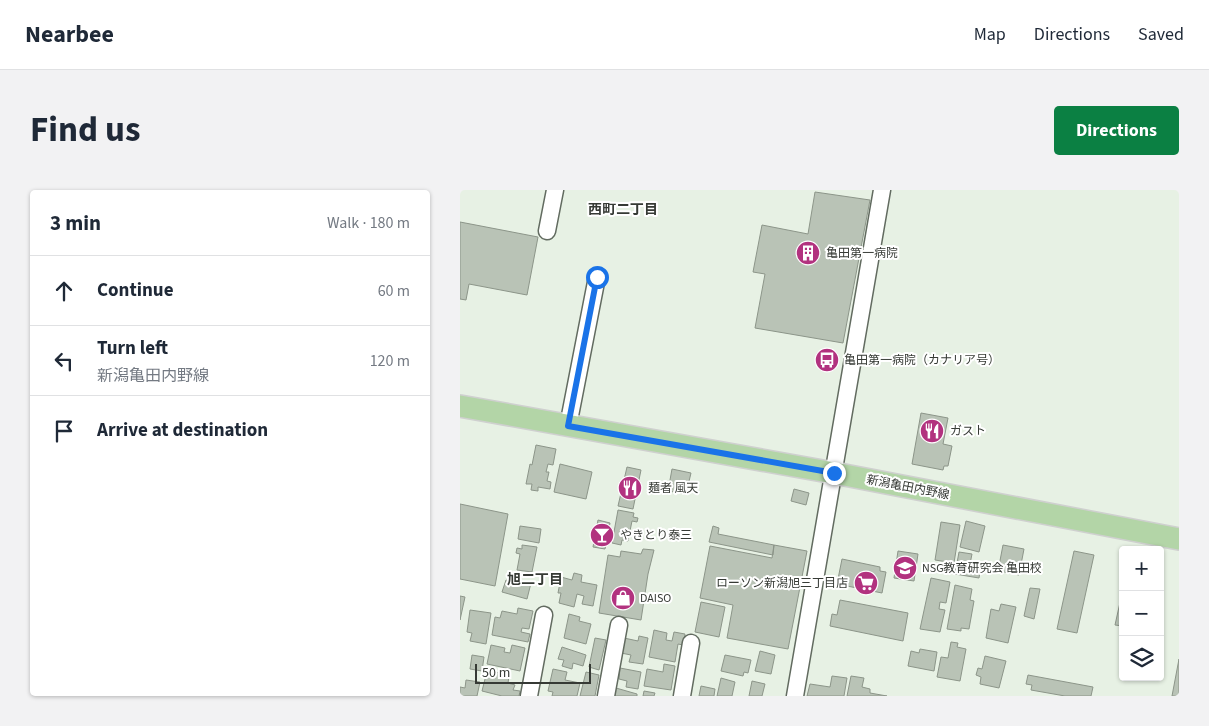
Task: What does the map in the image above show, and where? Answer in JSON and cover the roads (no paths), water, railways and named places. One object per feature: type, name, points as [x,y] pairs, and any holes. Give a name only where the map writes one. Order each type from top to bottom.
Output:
[{"type":"main road","name":"新潟亀田内野線","points":[[460,406],[834,473],[1179,539]]},
{"type":"street","points":[[547,231],[555,190]]},
{"type":"street","points":[[795,696],[882,190]]},
{"type":"street","points":[[568,426],[597,277]]},
{"type":"street","points":[[529,696],[544,615]]},
{"type":"street","points":[[606,696],[619,625]]},
{"type":"street","points":[[682,696],[691,642]]},
{"type":"place","name":"亀田第一病院","points":[[808,253]]},
{"type":"place","name":"亀田第一病院（カナリア号）","points":[[827,360]]},
{"type":"place","name":"ガスト","points":[[932,431]]},
{"type":"place","name":"麺者 風天","points":[[630,488]]},
{"type":"place","name":"やきとり泰三","points":[[602,535]]},
{"type":"place","name":"NSG教育研究会 亀田校","points":[[905,568]]},
{"type":"place","name":"ローソン新潟旭三丁目店","points":[[866,583]]},
{"type":"place","name":"DAISO","points":[[623,598]]},
{"type":"district","name":"西町二丁目","points":[[623,209]]},
{"type":"district","name":"旭二丁目","points":[[535,579]]}]
